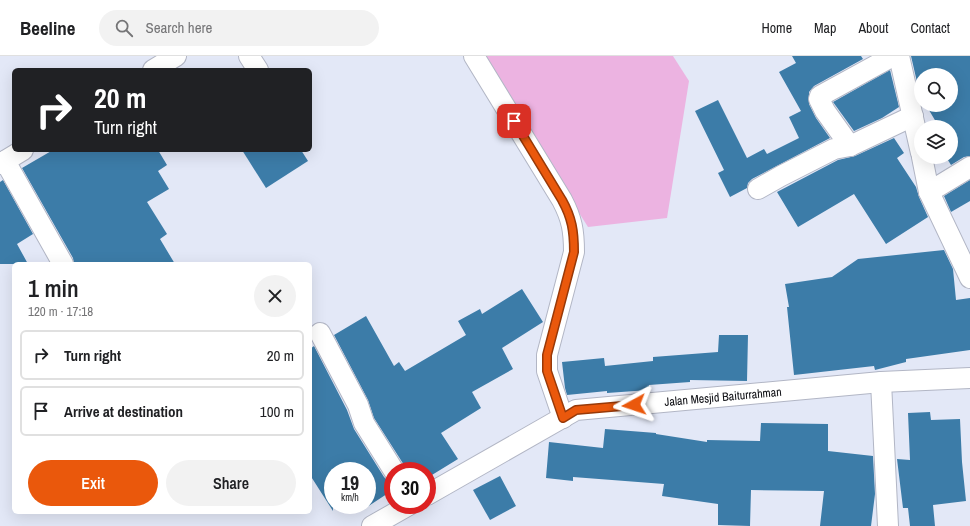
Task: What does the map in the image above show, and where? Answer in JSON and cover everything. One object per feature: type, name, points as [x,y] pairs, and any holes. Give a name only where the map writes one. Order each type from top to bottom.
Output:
[{"type":"street","points":[[249,56],[257,68]]},
{"type":"street","points":[[474,56],[562,200],[569,213],[572,225],[574,252],[547,355],[547,371],[563,418]]},
{"type":"street","points":[[850,146],[825,111],[819,99],[820,96],[826,91],[893,56]]},
{"type":"street","points":[[899,56],[914,121]]},
{"type":"street","points":[[758,189],[834,150],[850,146],[913,116]]},
{"type":"street","points":[[20,152],[2,163],[62,262]]},
{"type":"street","points":[[923,164],[929,192],[970,278]]},
{"type":"street","points":[[929,192],[970,167]]},
{"type":"street","points":[[320,334],[358,405],[364,423],[388,462]]},
{"type":"street","name":"Jalan Mesjid Baiturrahman","points":[[436,490],[576,410],[881,382],[970,378]]},
{"type":"street","points":[[881,382],[888,526]]},
{"type":"street","points":[[372,526],[394,514]]},
{"type":"shaded area","points":[[480,56],[673,56],[689,81],[667,218],[588,227]]},
{"type":"building","points":[[792,56],[861,56],[863,59],[814,86],[809,92],[809,104],[816,118],[830,138],[752,179],[748,183],[747,188],[730,197],[718,173],[724,170],[695,111],[718,100],[747,158],[764,149],[767,154],[799,138],[789,117],[801,111],[779,72],[796,63]]},
{"type":"building","points":[[911,56],[970,56],[970,156],[964,157],[958,161],[958,120],[935,120],[930,112],[958,112],[958,68],[914,69]]},
{"type":"building","points":[[890,70],[899,107],[882,118],[854,131],[833,102]]},
{"type":"building","points":[[894,138],[904,153],[897,158],[916,187],[928,217],[886,244],[854,194],[798,227],[777,192],[838,160],[855,156]]},
{"type":"building","points":[[50,152],[159,152],[167,165],[158,171],[169,189],[147,202],[167,234],[160,239],[174,262],[74,262],[73,258],[22,168]]},
{"type":"building","points":[[243,152],[302,152],[308,161],[266,188]]},
{"type":"building","points":[[3,180],[33,234],[17,244],[27,262],[0,264],[0,182]]},
{"type":"building","points":[[970,180],[970,201],[951,212],[944,196]]},
{"type":"building","points":[[944,250],[953,269],[956,300],[970,298],[970,350],[906,359],[906,362],[875,370],[874,366],[794,375],[787,307],[789,307],[785,284],[832,277],[858,259]]},
{"type":"building","points":[[522,289],[543,322],[502,348],[513,369],[472,392],[481,408],[441,433],[458,459],[436,472],[436,462],[402,462],[374,418],[368,400],[334,335],[366,316],[394,366],[399,362],[405,371],[466,335],[458,321],[480,309],[482,314]]},
{"type":"building","points":[[719,335],[748,335],[747,381],[690,380],[690,382],[649,385],[649,390],[607,393],[607,391],[567,395],[562,362],[604,358],[605,366],[653,361],[653,357],[718,352]]},
{"type":"building","points":[[314,346],[347,410],[354,429],[375,462],[324,462],[324,497],[312,478],[312,348]]},
{"type":"building","points":[[930,412],[931,420],[960,419],[966,501],[933,505],[935,526],[910,526],[908,508],[903,508],[897,459],[910,460],[908,413]]},
{"type":"building","points":[[761,423],[828,424],[828,451],[873,456],[875,494],[871,526],[820,526],[824,491],[751,490],[750,526],[718,525],[718,504],[662,496],[664,484],[573,477],[573,481],[546,478],[549,442],[603,448],[605,429],[656,433],[707,442],[707,440],[760,441]]},
{"type":"building","points":[[376,464],[384,477],[384,496],[376,501]]},
{"type":"building","points":[[500,476],[516,506],[490,520],[473,490]]},
{"type":"route","points":[[514,121],[569,213],[574,236],[574,252],[547,355],[547,371],[563,418],[576,410],[634,405]]}]
